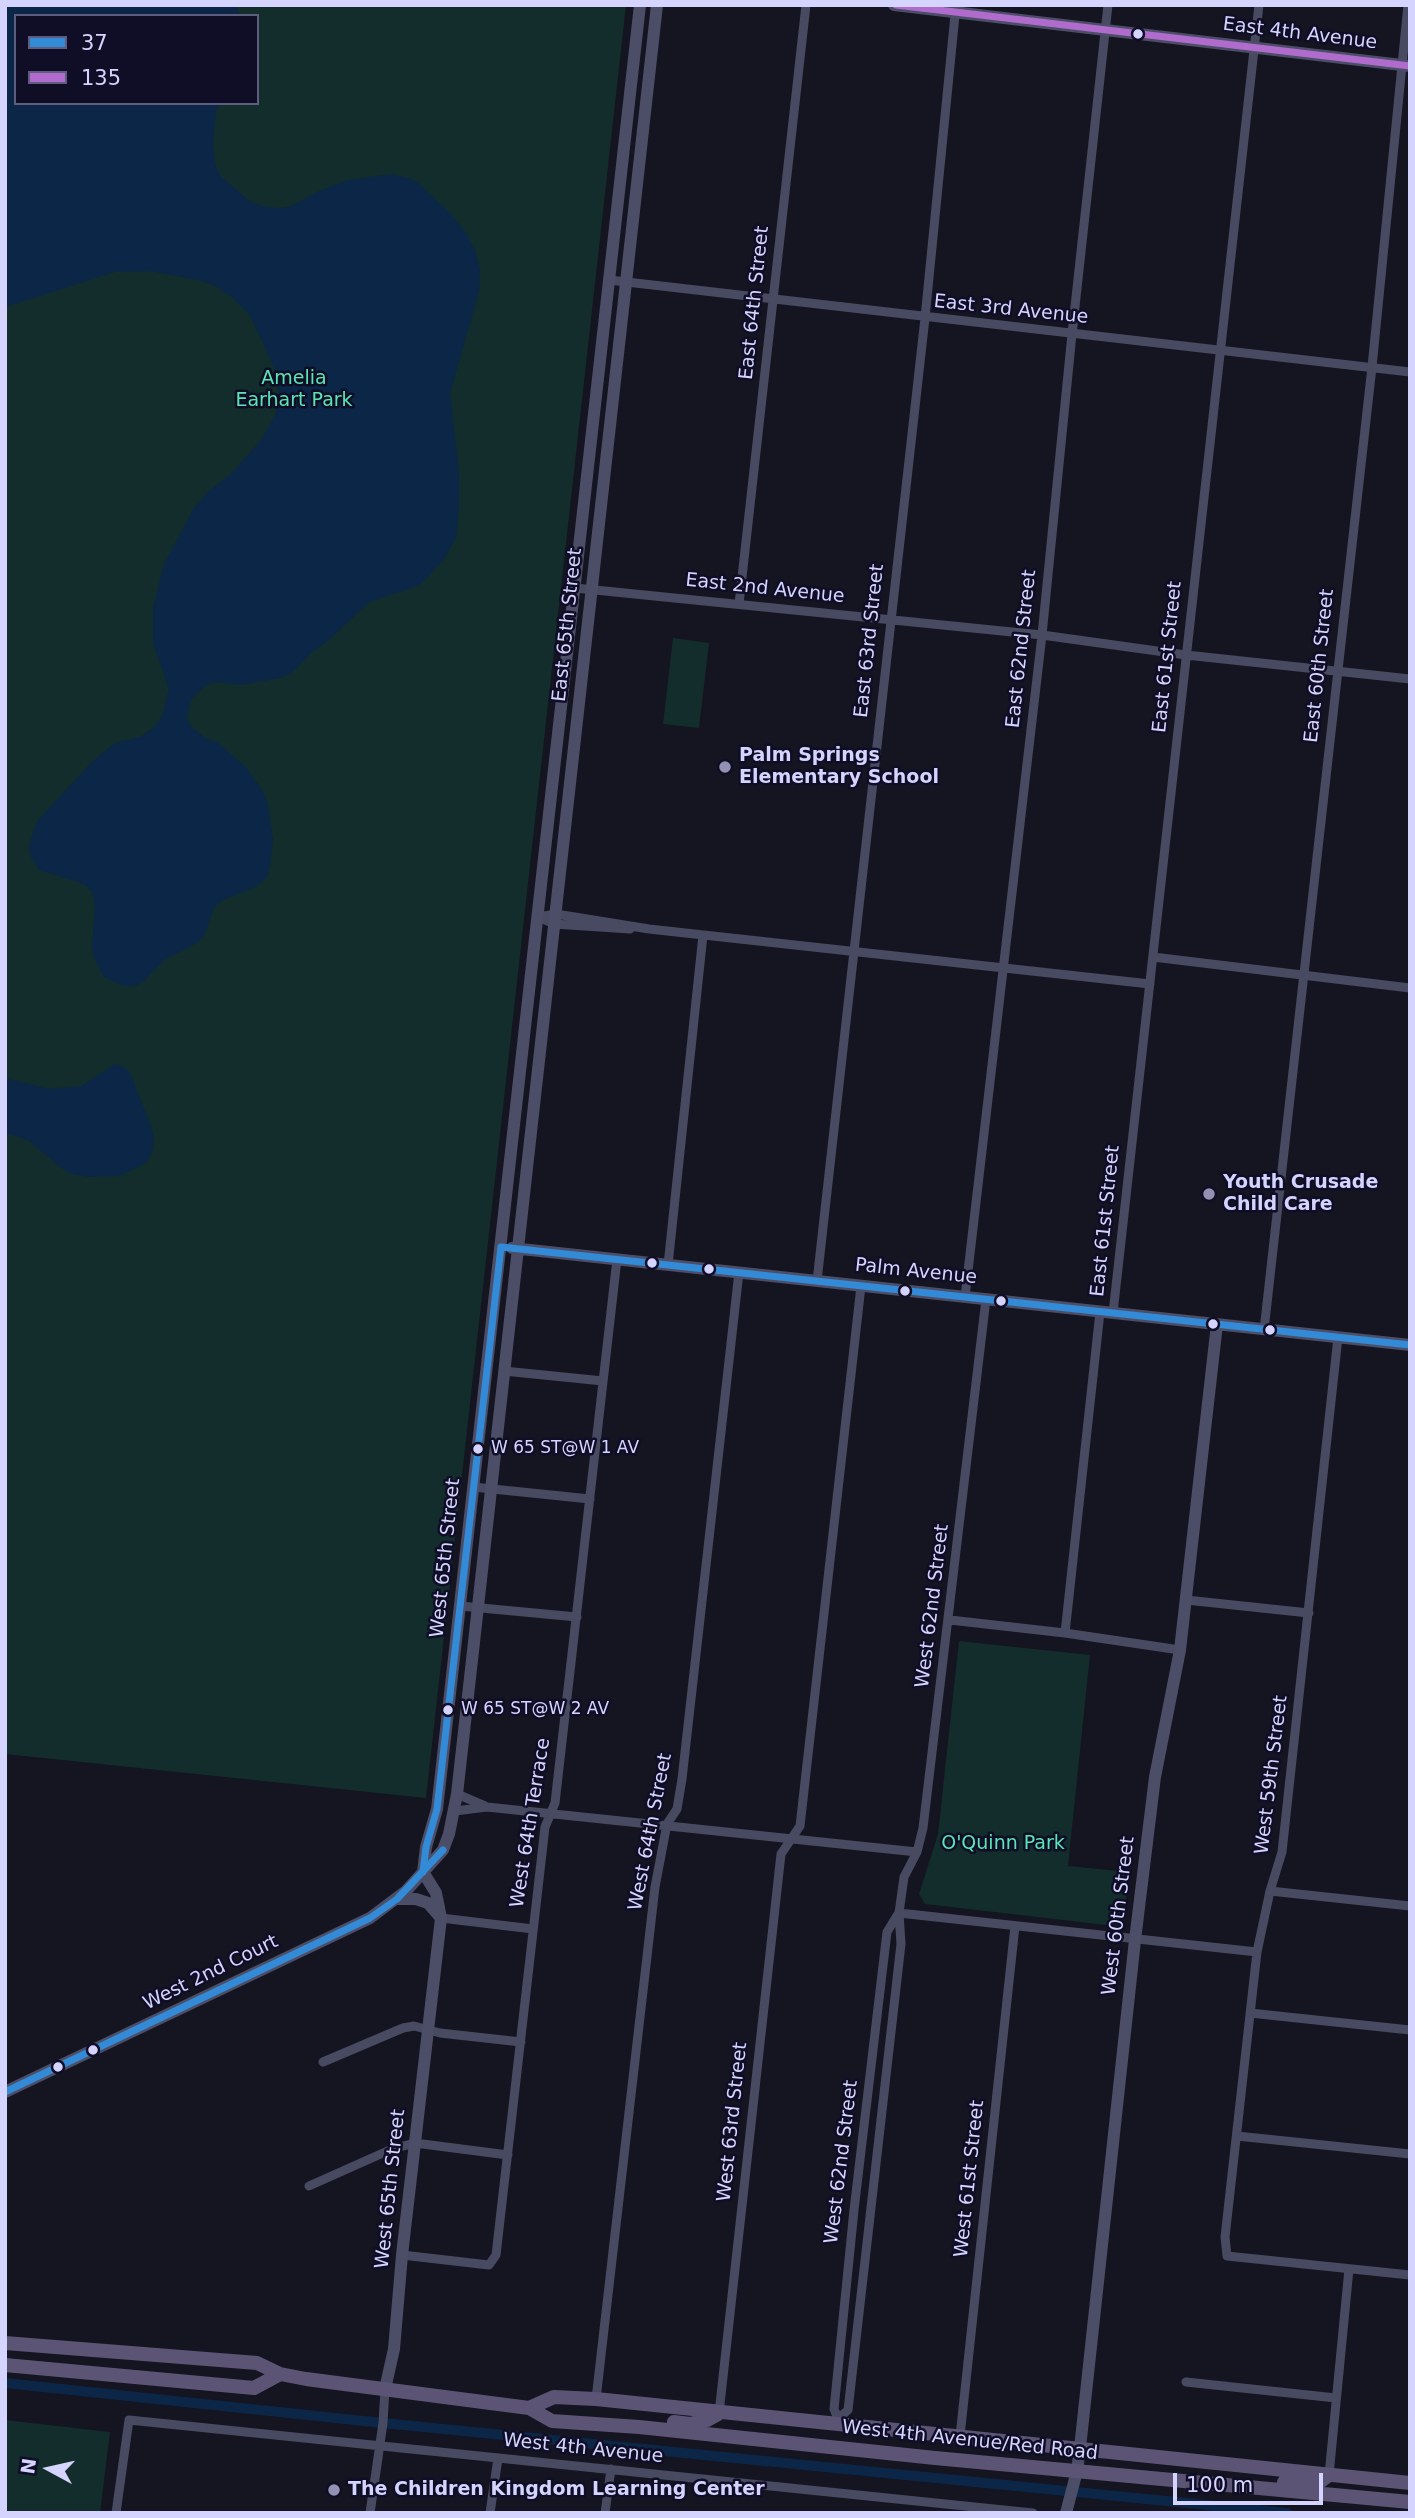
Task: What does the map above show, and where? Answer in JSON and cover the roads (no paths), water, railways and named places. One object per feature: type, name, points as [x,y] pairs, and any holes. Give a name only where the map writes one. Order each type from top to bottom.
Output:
[{"type":"main road","name":"East 65th Street","points":[[501,1247],[640,5]]},
{"type":"main road","name":"East 65th Street","points":[[518,1249],[657,5]]},
{"type":"main road","name":"East 4th Avenue","points":[[894,5],[956,9],[1406,66]]},
{"type":"main road","name":"Palm Avenue","points":[[501,1247],[1410,1345]]},
{"type":"main road","name":"West 65th Street","points":[[385,2389],[394,2349],[402,2255],[441,1918],[436,1893],[423,1872],[426,1847],[438,1809],[501,1247]]},
{"type":"main road","name":"West 65th Street","points":[[423,1872],[443,1850],[457,1794],[518,1249]]},
{"type":"main road","name":"West 60th Street","points":[[1066,2513],[1080,2448],[1135,1940],[1155,1777],[1180,1650],[1217,1324]]},
{"type":"main road","name":"West 2nd Court","points":[[5,2092],[370,1919],[397,1899],[423,1872]]},
{"type":"main road","points":[[397,1899],[428,1902],[441,1918]]},
{"type":"main road","name":"West 4th Avenue/Red Road","points":[[5,2343],[257,2363],[280,2374],[529,2408],[552,2421],[639,2427],[1410,2502]]},
{"type":"main road","points":[[5,2365],[254,2388],[280,2374]]},
{"type":"main road","name":"West 4th Avenue/Red Road","points":[[529,2408],[554,2396],[596,2399],[719,2413],[839,2421],[1410,2483]]},
{"type":"main road","points":[[639,2427],[654,2420],[690,2424],[707,2420],[719,2413],[732,2427],[753,2439]]},
{"type":"main road","points":[[1258,2489],[1270,2483],[1318,2483],[1329,2474]]},
{"type":"street","name":"East 64th Street","points":[[739,604],[806,5]]},
{"type":"street","name":"East 62nd Street","points":[[965,1297],[1042,635],[1108,5]]},
{"type":"street","name":"East 61st Street","points":[[1107,1312],[1150,984],[1259,5]]},
{"type":"street","name":"East 60th Street","points":[[1264,1329],[1406,66],[1408,5]]},
{"type":"street","name":"East 63rd Street","points":[[817,1281],[925,318],[956,9]]},
{"type":"street","name":"East 3rd Avenue","points":[[609,280],[1410,372]]},
{"type":"street","name":"East 2nd Avenue","points":[[575,588],[1042,635],[1410,679]]},
{"type":"street","points":[[538,916],[1150,984]]},
{"type":"street","points":[[668,1265],[703,934]]},
{"type":"street","points":[[1153,957],[1410,988]]},
{"type":"street","name":"West 64th Terrace","points":[[402,2255],[489,2265],[496,2255],[545,1828],[555,1803],[617,1259]]},
{"type":"street","name":"West 64th Street","points":[[596,2399],[655,1887],[667,1824],[677,1809],[682,1779],[739,1272]]},
{"type":"street","name":"West 63rd Street","points":[[719,2413],[780,1854],[800,1826],[861,1286]]},
{"type":"street","name":"West 62nd Street","points":[[899,1913],[887,1932],[863,2128],[834,2409],[839,2421],[848,2410],[901,1944],[899,1913],[904,1877],[917,1852],[923,1828],[950,1620],[986,1299]]},
{"type":"street","points":[[1065,1633],[1107,1312]]},
{"type":"street","name":"West 59th Street","points":[[1338,1338],[1282,1852],[1270,1891],[1257,1952],[1225,2237],[1227,2256],[1349,2269]]},
{"type":"street","points":[[504,1371],[603,1381]]},
{"type":"street","points":[[474,1488],[590,1499]]},
{"type":"street","points":[[1186,1600],[1309,1614]]},
{"type":"street","points":[[460,1606],[577,1617]]},
{"type":"street","points":[[950,1620],[1180,1650]]},
{"type":"street","points":[[457,1794],[487,1807]]},
{"type":"street","points":[[454,1811],[487,1807],[917,1852]]},
{"type":"street","points":[[1270,1891],[1410,1906]]},
{"type":"street","points":[[899,1913],[1257,1952]]},
{"type":"street","points":[[441,1918],[533,1929]]},
{"type":"street","name":"West 61st Street","points":[[960,2436],[1015,1926]]},
{"type":"street","points":[[1250,2013],[1410,2029]]},
{"type":"street","points":[[323,2062],[414,2025],[440,2033],[521,2042]]},
{"type":"street","points":[[1237,2136],[1410,2154]]},
{"type":"street","points":[[309,2186],[392,2149],[415,2143],[508,2155]]},
{"type":"street","points":[[1329,2474],[1349,2269],[1410,2275]]},
{"type":"street","points":[[1186,2382],[1336,2398]]},
{"type":"street","name":"West 65th Street","points":[[370,2513],[385,2389]]},
{"type":"street","name":"West 4th Avenue","points":[[116,2513],[129,2420],[611,2469],[946,2508],[1033,2513]]},
{"type":"street","points":[[490,2513],[498,2458]]},
{"type":"street","points":[[605,2513],[611,2469]]},
{"type":"water","points":[[236,5],[239,14],[14,14],[14,105],[219,105],[214,128],[215,163],[220,176],[251,202],[265,207],[281,208],[292,206],[317,192],[348,180],[392,174],[415,180],[464,230],[475,250],[480,270],[479,291],[450,393],[459,475],[456,537],[444,559],[423,582],[369,602],[292,673],[280,678],[240,685],[219,682],[209,684],[191,700],[187,717],[191,727],[218,743],[246,767],[263,792],[268,804],[273,840],[270,866],[267,877],[257,886],[223,900],[214,907],[204,936],[197,943],[164,960],[144,981],[135,986],[124,986],[104,977],[92,948],[95,904],[92,891],[84,884],[39,870],[31,857],[31,839],[37,821],[93,761],[115,743],[140,737],[153,728],[162,716],[169,689],[153,643],[153,609],[164,564],[194,508],[208,492],[230,475],[262,439],[276,413],[279,378],[250,315],[232,297],[199,280],[149,271],[115,272],[5,307],[5,6]]},
{"type":"water","points":[[114,1065],[123,1066],[130,1073],[152,1129],[154,1141],[146,1163],[119,1176],[89,1177],[72,1174],[28,1140],[5,1133],[5,1078],[49,1089],[81,1086]]},
{"type":"waterway","points":[[5,2383],[1287,2513]]},
{"type":"place","name":"Palm Springs Elementary School","points":[[725,767]]},
{"type":"place","name":"Youth Crusade Child Care","points":[[1209,1194]]},
{"type":"place","name":"W 65 ST@W 1 AV","points":[[478,1449]]},
{"type":"place","name":"W 65 ST@W 2 AV","points":[[448,1710]]},
{"type":"place","name":"The Children Kingdom Learning Center","points":[[334,2490]]},
{"type":"park label","name":"Amelia Earhart Park","points":[[294,390]]},
{"type":"park label","name":"O'Quinn Park","points":[[1003,1844]]}]
